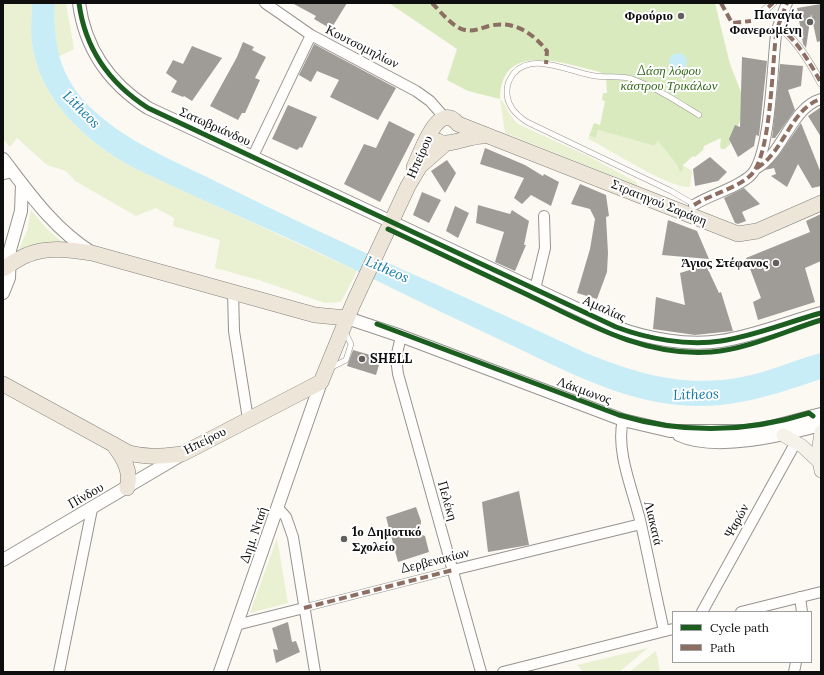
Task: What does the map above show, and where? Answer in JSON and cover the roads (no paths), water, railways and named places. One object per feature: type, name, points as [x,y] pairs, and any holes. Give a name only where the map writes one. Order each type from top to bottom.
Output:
[{"type":"main road","points":[[450,143],[460,134],[451,121]]},
{"type":"main road","points":[[451,121],[498,138],[472,136],[450,143],[435,138],[433,127],[437,122],[451,121]]},
{"type":"main road","name":"Ηπείρου","points":[[408,186],[412,171],[433,127]]},
{"type":"main road","name":"Στρατηγού Σαράφη","points":[[498,138],[695,211],[727,231],[744,234],[757,231],[821,203]]},
{"type":"main road","name":"Ηπείρου","points":[[3,384],[129,452],[142,456],[159,457],[182,454],[299,394],[324,376],[344,323],[408,186],[420,166],[450,143]]},
{"type":"main road","points":[[6,267],[28,254],[40,251],[66,250],[92,253],[344,323]]},
{"type":"main road","points":[[820,466],[818,448],[821,432]]},
{"type":"main road","points":[[783,435],[796,442],[820,466]]},
{"type":"main road","points":[[112,444],[127,468],[129,480],[127,488]]},
{"type":"street","name":"Σατωβριάνδου","points":[[79,3],[86,35],[95,56],[107,73],[125,92],[160,114],[253,156],[389,227]]},
{"type":"street","name":"Κουτσομηλίων","points":[[265,3],[311,35],[416,90],[451,121]]},
{"type":"street","points":[[759,15],[773,3]]},
{"type":"street","points":[[757,168],[765,141],[778,27],[786,3]]},
{"type":"street","points":[[778,27],[785,31],[794,42],[821,83]]},
{"type":"street","points":[[253,156],[311,35]]},
{"type":"street","points":[[695,211],[712,195],[743,182],[757,168],[769,159],[803,110],[821,99]]},
{"type":"street","points":[[3,159],[8,173],[22,184],[56,225],[75,242],[92,253]]},
{"type":"street","points":[[3,293],[8,282],[6,267],[21,211],[22,184]]},
{"type":"street","points":[[535,289],[545,248],[544,216]]},
{"type":"street","name":"Αμαλίας","points":[[389,227],[535,289],[626,331],[646,337],[678,341],[712,342],[730,340],[821,313]]},
{"type":"street","points":[[233,291],[235,338],[248,419]]},
{"type":"street","name":"Λάκμωνος","points":[[344,323],[401,336],[623,420],[670,432],[747,431],[771,427],[821,414]]},
{"type":"street","name":"Πελέκη","points":[[401,336],[396,358],[398,374],[481,672]]},
{"type":"street","name":"Δημ. Νταή","points":[[220,672],[324,376]]},
{"type":"street","points":[[299,394],[309,400],[314,407]]},
{"type":"street","name":"Λιακατά","points":[[623,420],[620,432],[622,450],[668,630]]},
{"type":"street","points":[[670,432],[688,438],[728,442],[783,435],[821,425]]},
{"type":"street","name":"Ψαρών","points":[[703,611],[796,442]]},
{"type":"street","name":"Πίνδου","points":[[3,560],[92,509],[182,454]]},
{"type":"street","points":[[278,508],[286,517],[292,533],[315,672]]},
{"type":"street","points":[[59,672],[92,509]]},
{"type":"street","name":"Δερβενακίων","points":[[236,625],[641,524]]},
{"type":"street","points":[[746,611],[821,592]]},
{"type":"street","points":[[800,598],[802,611]]},
{"type":"street","points":[[503,672],[668,630]]},
{"type":"lane","points":[[695,211],[682,196],[527,122],[512,108],[506,89],[511,77],[520,68],[533,63],[542,64],[596,76],[631,78],[658,91],[699,115]]},
{"type":"water","name":"Litheos","points":[[32,3],[55,3],[55,32],[64,70],[78,94],[103,118],[135,141],[268,207],[586,353],[605,361],[643,373],[681,380],[721,380],[752,375],[821,353],[821,379],[769,396],[716,405],[679,405],[635,397],[572,374],[326,256],[132,167],[114,157],[98,145],[67,116],[54,100],[36,63],[31,38]]},
{"type":"water","points":[[674,53],[682,53],[687,58],[685,69],[682,71],[674,71],[669,66],[669,58]]},
{"type":"place","name":"Φρούριο","points":[[681,16]]},
{"type":"place","name":"Παναγία Φανερωμένη","points":[[810,22]]},
{"type":"place","name":"Άγιος Στέφανος","points":[[776,263]]},
{"type":"place","name":"SHELL","points":[[362,359]]},
{"type":"place","name":"1ο Δημοτικό Σχολείο","points":[[344,539]]},
{"type":"park label","name":"Δάση λόφου κάστρου Τρικάλων","points":[[669,78]]}]
